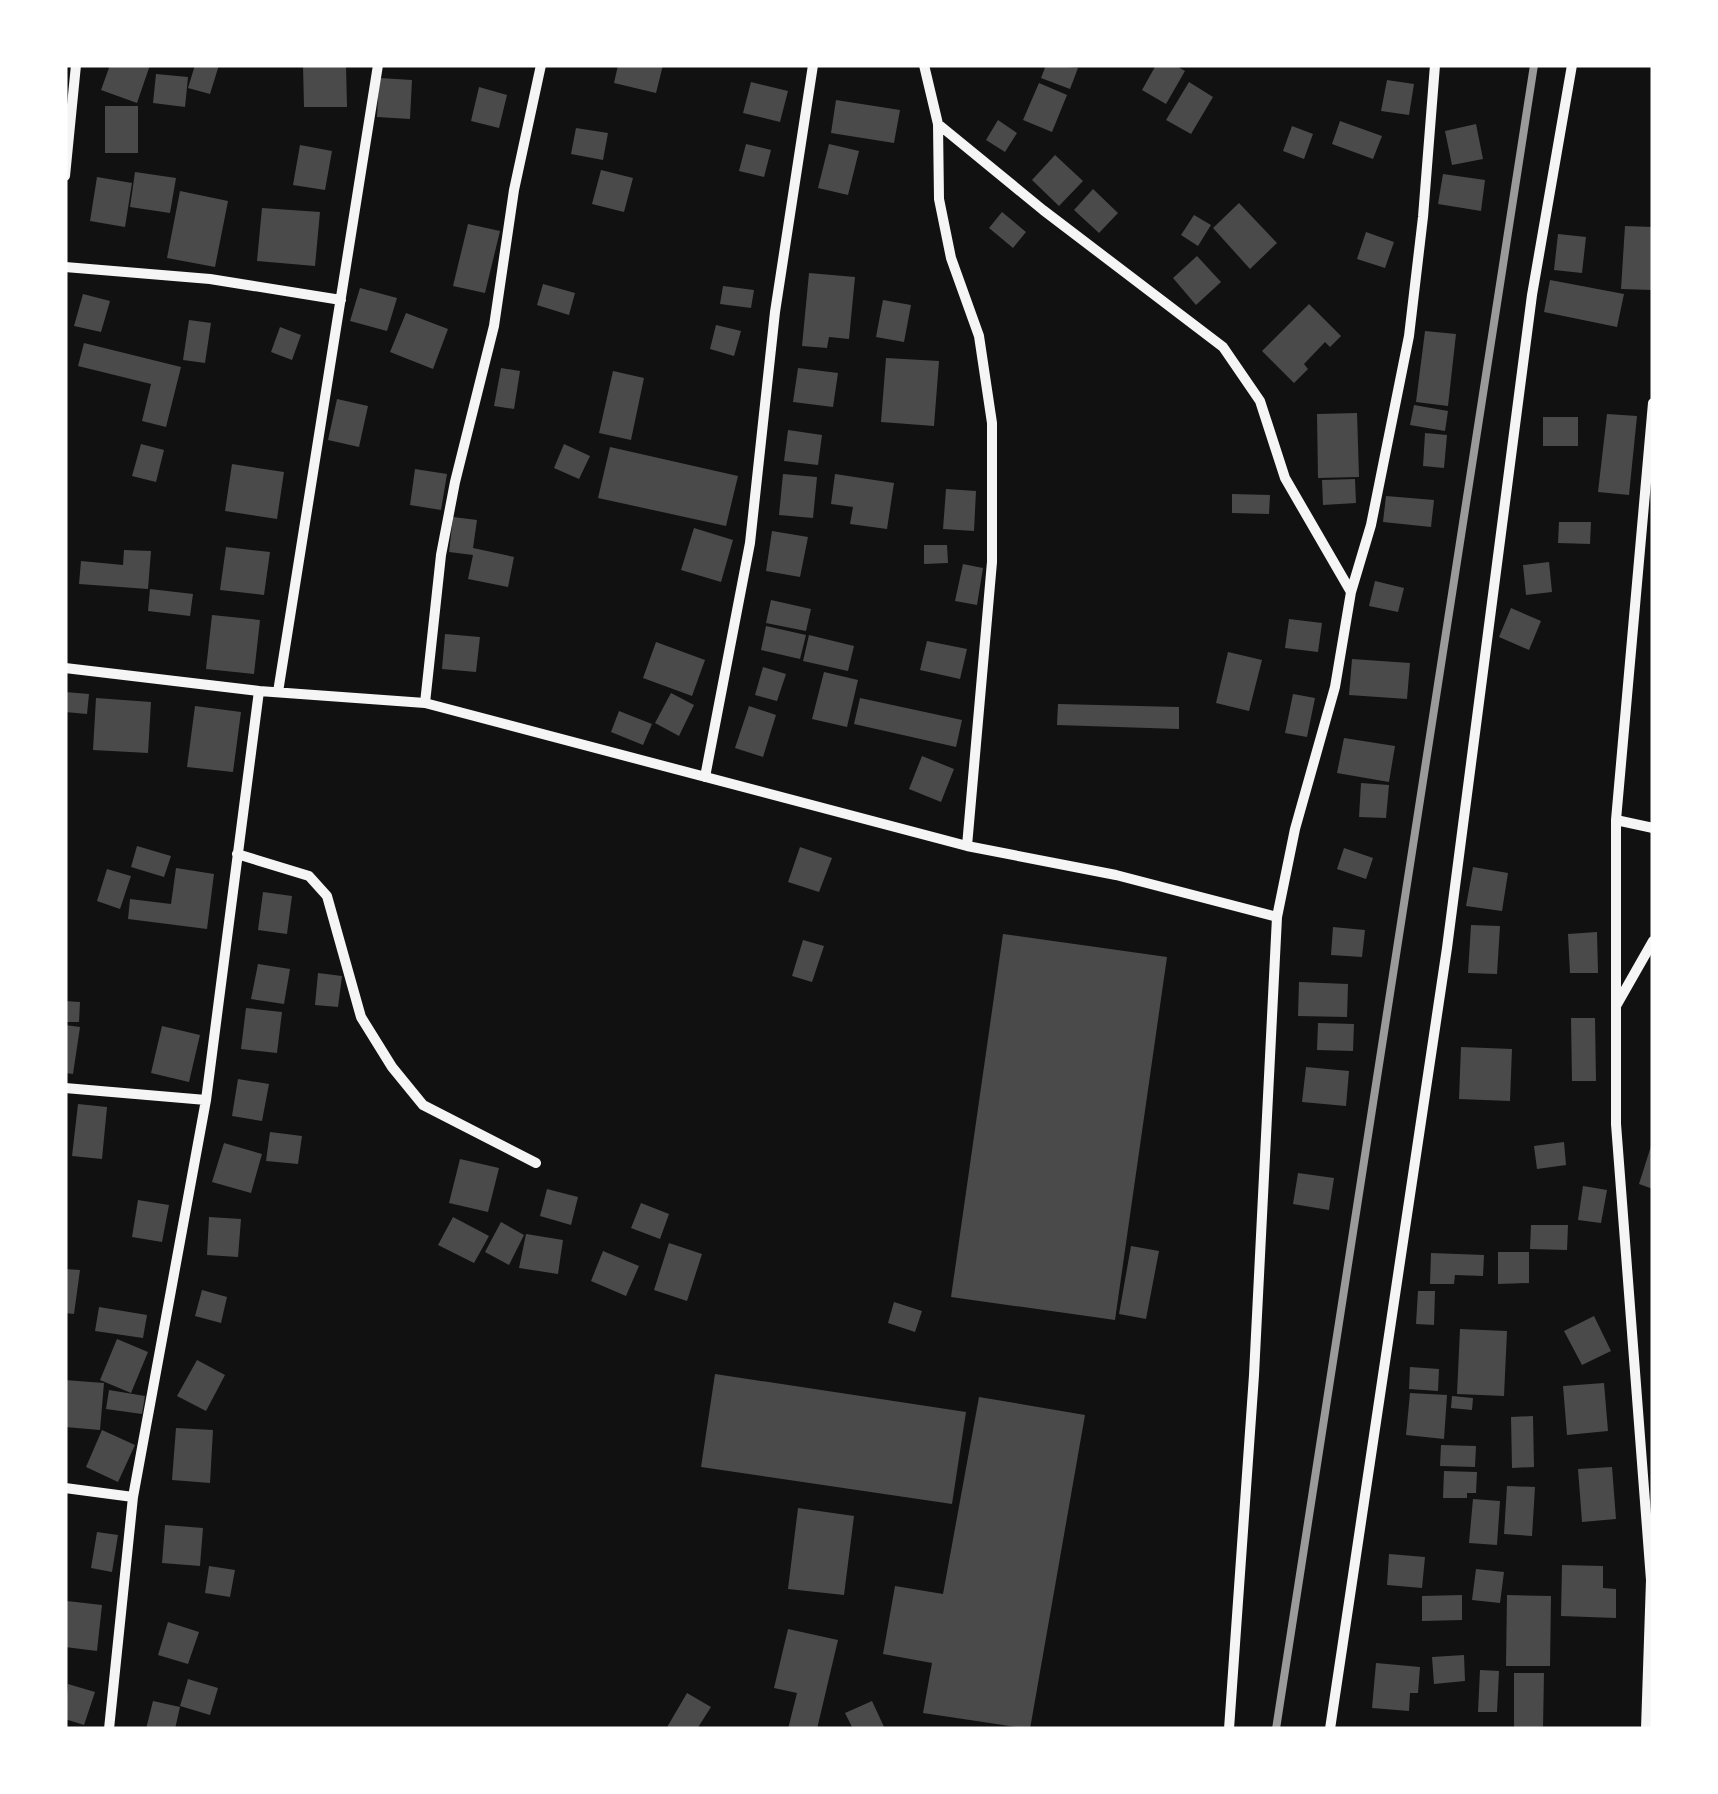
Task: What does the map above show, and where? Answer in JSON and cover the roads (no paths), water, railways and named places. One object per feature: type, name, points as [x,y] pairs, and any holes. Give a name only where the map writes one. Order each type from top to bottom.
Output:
[{"type":"street","points":[[65,176],[76,65]]},
{"type":"street","points":[[278,692],[378,65]]},
{"type":"street","points":[[425,703],[440,555],[494,326],[514,190],[541,65]]},
{"type":"street","points":[[705,777],[750,543],[775,312],[813,65]]},
{"type":"street","points":[[924,65],[938,124],[939,199],[951,258],[979,336],[992,424],[992,562],[968,846]]},
{"type":"street","points":[[1228,1729],[1254,1374],[1277,917],[1296,829],[1335,687],[1351,592],[1371,525],[1409,336],[1423,217],[1434,65]]},
{"type":"street","points":[[1330,1729],[1447,948],[1532,295],[1572,65]]},
{"type":"street","points":[[938,124],[1042,210],[1223,347],[1260,401],[1285,478],[1351,592]]},
{"type":"street","points":[[65,267],[210,278],[341,300]]},
{"type":"street","points":[[1646,1729],[1652,1578],[1616,1124],[1616,820],[1653,403]]},
{"type":"street","points":[[65,668],[259,691],[425,703],[968,846],[1116,875],[1277,917]]},
{"type":"street","points":[[109,1729],[133,1497],[206,1100],[259,691]]},
{"type":"street","points":[[1616,820],[1653,828]]},
{"type":"street","points":[[236,854],[309,876],[327,896],[361,1017],[392,1067],[424,1105],[536,1163]]},
{"type":"street","points":[[1616,1006],[1653,941]]},
{"type":"street","points":[[65,1088],[206,1100]]},
{"type":"street","points":[[65,1488],[133,1497]]},
{"type":"railway","points":[[1276,1729],[1534,65]]}]
